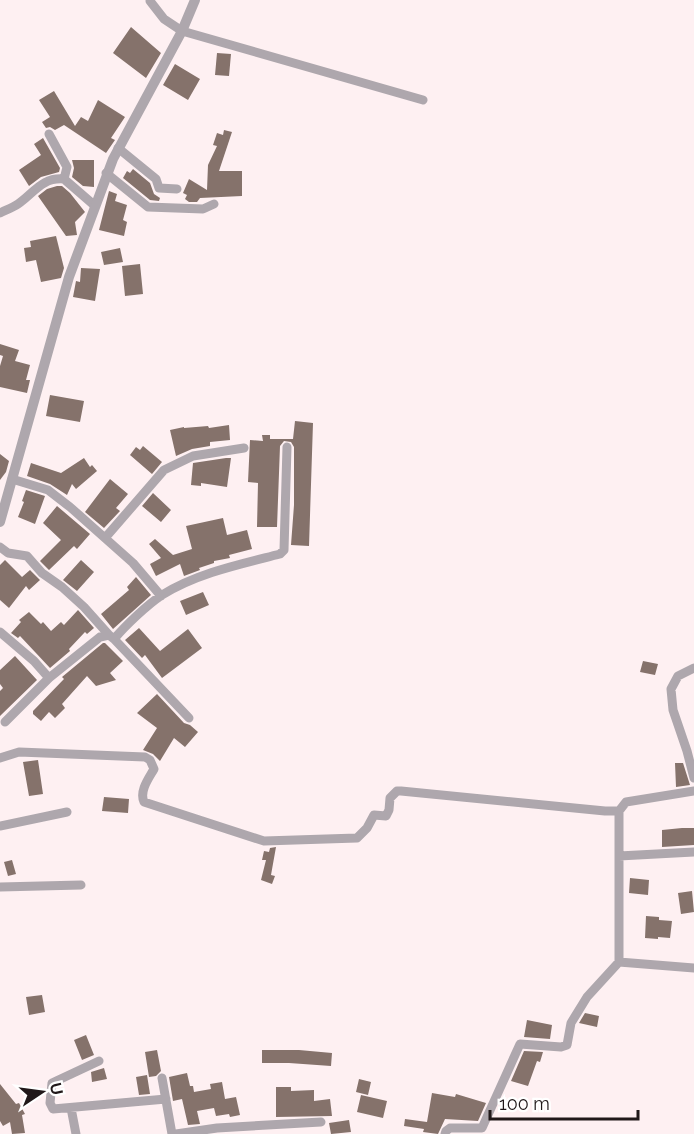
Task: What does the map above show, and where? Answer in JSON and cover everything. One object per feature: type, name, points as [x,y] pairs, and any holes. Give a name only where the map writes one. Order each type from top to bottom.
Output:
[{"type":"street","points":[[0,522],[69,278],[94,205],[118,148],[183,31],[195,0]]},
{"type":"street","points":[[150,1],[164,19],[183,31],[423,100]]},
{"type":"street","points":[[49,134],[67,167],[64,179]]},
{"type":"street","points":[[118,148],[156,180],[159,188],[177,189]]},
{"type":"street","points":[[106,173],[148,207],[203,209],[214,204]]},
{"type":"street","points":[[0,213],[17,204],[43,182],[57,179],[64,179],[94,205]]},
{"type":"street","points":[[5,722],[49,678],[100,637],[112,637],[161,596],[184,583],[236,565],[280,554],[284,550],[287,447]]},
{"type":"street","points":[[105,538],[165,470],[193,456],[244,448]]},
{"type":"street","points":[[12,479],[48,490],[133,563],[161,596]]},
{"type":"street","points":[[0,547],[8,553],[27,556],[42,573],[62,587],[84,607],[189,718]]},
{"type":"street","points":[[0,632],[49,678]]},
{"type":"street","points":[[694,668],[678,676],[671,689],[673,710],[694,778]]},
{"type":"street","points":[[0,758],[19,752],[145,757],[150,760],[154,769],[142,792],[141,797],[144,802],[264,841],[357,838],[367,828],[375,814],[386,816],[390,798],[401,790],[619,811]]},
{"type":"street","points":[[445,1134],[450,1128],[482,1128],[520,1044],[561,1047],[567,1045],[571,1023],[576,1014],[587,997],[619,962],[619,811],[626,802],[694,791]]},
{"type":"street","points":[[0,826],[67,812]]},
{"type":"street","points":[[619,856],[694,852]]},
{"type":"street","points":[[0,887],[81,885]]},
{"type":"street","points":[[619,962],[694,968]]},
{"type":"street","points":[[99,1061],[52,1083],[51,1106],[53,1109],[166,1099]]},
{"type":"street","points":[[162,1078],[174,1134],[321,1122]]},
{"type":"street","points":[[71,1108],[76,1134]]},
{"type":"building","points":[[131,27],[161,53],[146,78],[113,53]]},
{"type":"building","points":[[217,53],[231,54],[229,76],[215,75]]},
{"type":"building","points":[[175,64],[200,79],[188,100],[163,85]]},
{"type":"building","points":[[54,91],[75,126],[81,117],[88,121],[98,100],[125,117],[111,138],[115,140],[106,153],[64,125],[55,130],[50,127],[46,128],[42,122],[50,117],[39,100]]},
{"type":"building","points":[[224,130],[232,132],[219,171],[242,171],[242,196],[200,198],[197,202],[189,202],[185,199],[187,195],[183,193],[189,179],[207,190],[208,165],[217,146],[213,145],[217,133],[223,135]]},
{"type":"building","points":[[43,138],[60,168],[59,172],[41,177],[29,186],[19,170],[41,155],[34,144]]},
{"type":"building","points":[[72,160],[94,160],[94,187],[83,186],[72,177],[74,168]]},
{"type":"building","points":[[133,169],[150,183],[154,194],[160,198],[159,201],[150,200],[123,178],[127,171],[130,173]]},
{"type":"building","points":[[62,186],[70,193],[85,212],[75,222],[77,235],[66,236],[38,196],[47,189]]},
{"type":"building","points":[[109,191],[117,194],[115,201],[127,205],[123,220],[127,222],[124,236],[99,230]]},
{"type":"building","points":[[56,236],[64,268],[61,278],[41,282],[36,260],[26,262],[24,248],[31,247],[30,241]]},
{"type":"building","points":[[120,248],[123,262],[104,265],[101,252]]},
{"type":"building","points":[[140,264],[143,294],[125,296],[122,266]]},
{"type":"building","points":[[81,268],[100,269],[95,301],[73,297],[76,281],[80,282]]},
{"type":"building","points":[[0,344],[19,350],[15,361],[30,365],[26,380],[30,380],[27,393],[0,387],[0,366],[3,356],[0,355]]},
{"type":"building","points":[[50,395],[84,401],[80,422],[46,416]]},
{"type":"building","points":[[295,421],[313,423],[309,546],[291,545],[294,447],[291,442],[284,441],[280,446],[277,527],[257,527],[258,483],[248,482],[250,440],[263,441],[262,435],[270,435],[270,439],[293,439]]},
{"type":"building","points":[[229,425],[230,440],[210,442],[210,446],[192,449],[176,456],[170,430],[184,427],[208,426],[209,428]]},
{"type":"building","points":[[143,446],[162,462],[152,474],[130,455],[136,447],[140,450]]},
{"type":"building","points":[[0,454],[9,461],[6,472],[0,480]]},
{"type":"building","points":[[84,458],[90,467],[92,465],[97,471],[76,489],[72,484],[67,495],[50,484],[27,476],[31,463],[61,473]]},
{"type":"building","points":[[231,458],[227,487],[201,483],[201,486],[191,485],[193,463]]},
{"type":"building","points":[[110,479],[128,494],[116,508],[120,511],[104,528],[85,512]]},
{"type":"building","points":[[26,490],[45,496],[35,524],[18,517]]},
{"type":"building","points":[[153,493],[171,510],[161,522],[142,506]]},
{"type":"building","points":[[57,506],[90,534],[77,549],[74,546],[49,570],[40,561],[61,540],[43,523]]},
{"type":"building","points":[[223,518],[227,535],[247,530],[252,549],[229,555],[230,558],[214,561],[184,576],[180,564],[156,576],[150,564],[161,558],[149,544],[155,539],[173,555],[192,549],[186,526]]},
{"type":"building","points":[[5,560],[22,577],[30,570],[40,580],[29,590],[26,586],[9,608],[0,600],[0,565]]},
{"type":"building","points":[[81,560],[94,572],[77,591],[63,580]]},
{"type":"building","points":[[136,577],[151,595],[113,629],[101,614],[129,590],[127,587]]},
{"type":"building","points":[[203,592],[209,605],[186,615],[180,601]]},
{"type":"building","points":[[78,610],[94,628],[87,634],[85,632],[69,649],[70,651],[50,668],[20,636],[18,638],[11,633],[21,622],[19,620],[29,612],[51,631],[61,622],[64,625]]},
{"type":"building","points":[[139,628],[160,651],[188,629],[202,648],[162,678],[145,655],[142,658],[125,640]]},
{"type":"building","points":[[103,643],[123,661],[110,673],[116,680],[96,686],[87,676],[62,704],[65,708],[55,718],[49,712],[41,721],[33,714],[33,711],[64,679],[62,677]]},
{"type":"building","points":[[15,656],[37,680],[0,716],[0,691],[3,688],[0,684],[0,670]]},
{"type":"building","points":[[643,661],[658,664],[655,675],[640,672]]},
{"type":"building","points":[[157,694],[184,723],[198,732],[185,747],[174,738],[160,761],[153,754],[143,750],[157,728],[137,713]]},
{"type":"building","points":[[38,760],[43,794],[29,796],[23,762]]},
{"type":"building","points":[[675,763],[683,763],[690,785],[676,787]]},
{"type":"building","points":[[104,797],[129,799],[128,813],[102,811]]},
{"type":"building","points":[[694,828],[694,845],[662,847],[662,830]]},
{"type":"building","points":[[276,847],[271,875],[275,876],[272,884],[261,880],[266,860],[262,860],[264,851],[269,852],[270,848]]},
{"type":"building","points":[[12,860],[16,874],[8,876],[4,862]]},
{"type":"building","points":[[630,878],[649,880],[648,895],[629,893]]},
{"type":"building","points":[[692,891],[694,912],[681,914],[678,893]]},
{"type":"building","points":[[646,916],[672,921],[670,938],[645,938]]},
{"type":"building","points":[[42,995],[45,1012],[29,1015],[26,997]]},
{"type":"building","points":[[585,1013],[599,1016],[597,1027],[579,1023]]},
{"type":"building","points":[[527,1020],[552,1025],[550,1039],[524,1037]]},
{"type":"building","points":[[86,1035],[94,1055],[82,1060],[74,1040]]},
{"type":"building","points":[[157,1050],[161,1071],[156,1076],[149,1077],[145,1052]]},
{"type":"building","points":[[262,1050],[332,1053],[331,1066],[262,1063]]},
{"type":"building","points":[[524,1051],[543,1052],[540,1062],[537,1061],[528,1086],[511,1081]]},
{"type":"building","points":[[104,1068],[107,1079],[92,1082],[91,1072]]},
{"type":"building","points":[[187,1073],[194,1092],[211,1089],[210,1084],[222,1082],[225,1099],[236,1097],[240,1115],[216,1116],[214,1108],[197,1111],[200,1124],[188,1125],[182,1099],[173,1101],[169,1077]]},
{"type":"building","points":[[147,1075],[150,1094],[139,1095],[136,1077]]},
{"type":"building","points":[[359,1079],[371,1082],[368,1095],[356,1092]]},
{"type":"building","points":[[0,1084],[16,1104],[19,1103],[25,1114],[22,1115],[25,1133],[12,1134],[10,1122],[3,1126],[0,1121]]},
{"type":"building","points":[[276,1087],[291,1087],[291,1091],[314,1090],[314,1101],[330,1099],[332,1116],[276,1117]]},
{"type":"building","points":[[432,1093],[455,1097],[456,1094],[486,1103],[478,1121],[445,1119],[438,1134],[404,1126],[405,1119],[427,1122]]},
{"type":"building","points":[[361,1095],[387,1101],[383,1118],[357,1112]]},
{"type":"building","points":[[349,1120],[351,1132],[331,1134],[329,1123]]}]
